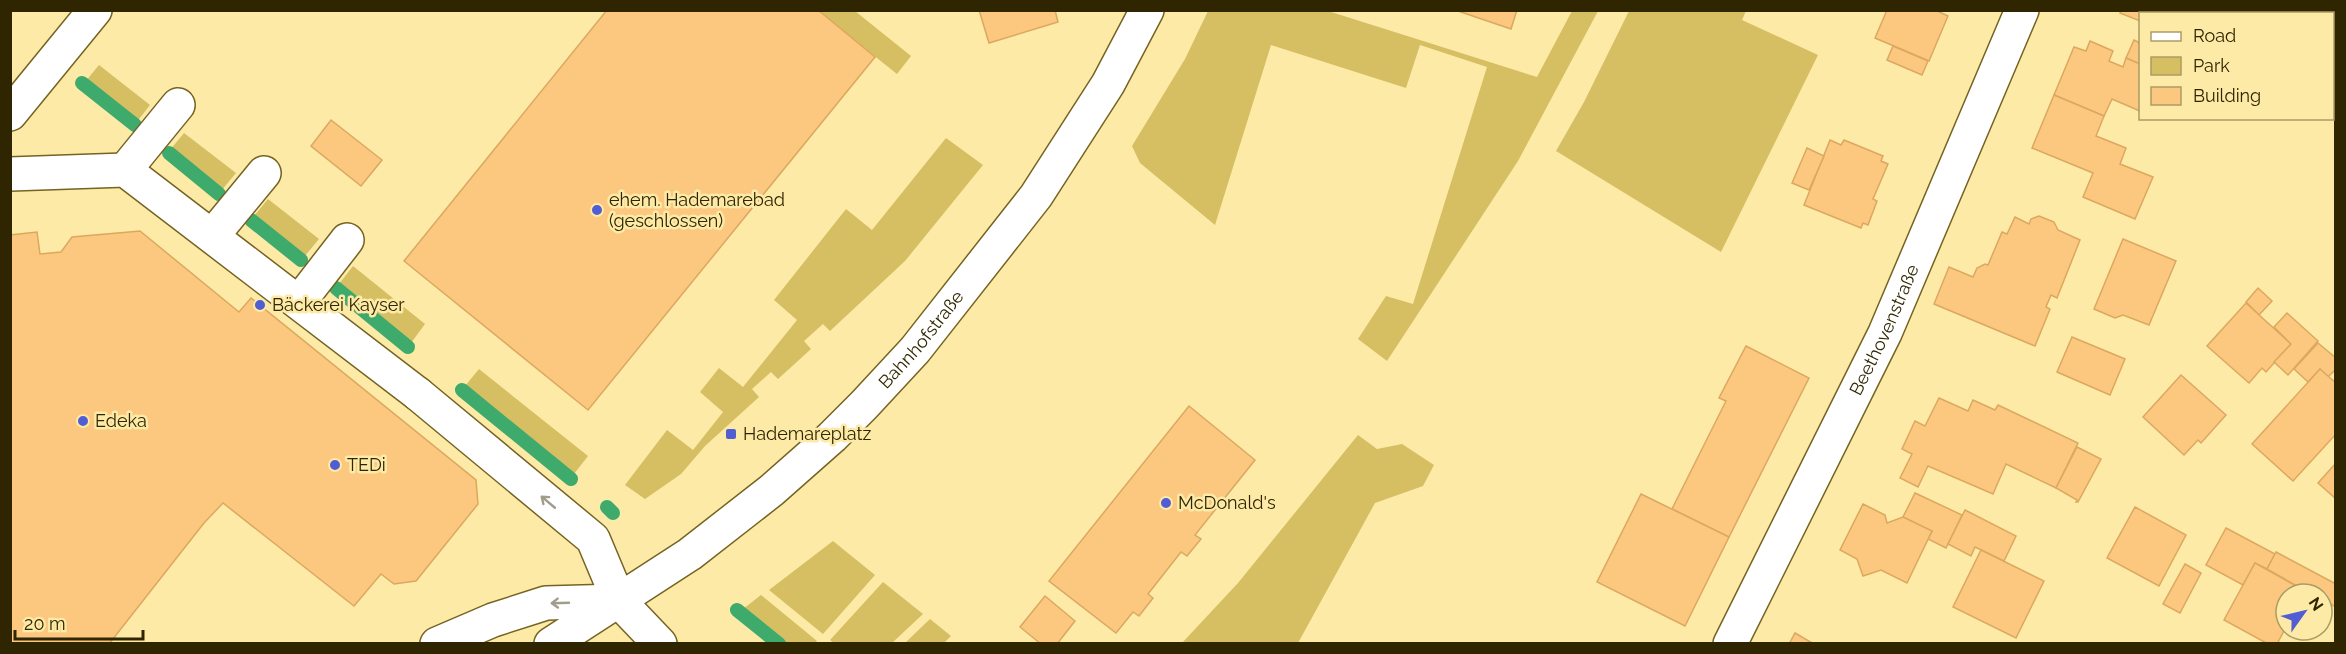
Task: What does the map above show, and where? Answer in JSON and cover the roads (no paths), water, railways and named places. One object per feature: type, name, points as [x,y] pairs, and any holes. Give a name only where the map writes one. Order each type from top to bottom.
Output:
[{"type":"street","points":[[10,114],[95,10]]},
{"type":"street","name":"Bahnhofstraße","points":[[550,644],[690,554],[772,490],[832,437],[915,350],[1043,186],[1108,84],[1147,10]]},
{"type":"street","name":"Beethovenstraße","points":[[1730,644],[1885,333],[2022,10]]},
{"type":"street","points":[[125,170],[178,105]]},
{"type":"street","points":[[10,174],[125,170],[213,235],[418,394],[593,539],[619,600],[627,644]]},
{"type":"street","points":[[213,235],[264,173]]},
{"type":"street","points":[[299,302],[347,240]]},
{"type":"street","points":[[437,644],[493,620],[546,603],[619,600],[660,644]]},
{"type":"waterway","points":[[82,83],[135,125]]},
{"type":"waterway","points":[[169,153],[219,194]]},
{"type":"waterway","points":[[251,220],[301,260]]},
{"type":"waterway","points":[[336,288],[408,347]]},
{"type":"waterway","points":[[462,390],[571,479]]},
{"type":"waterway","points":[[607,507],[613,513]]},
{"type":"waterway","points":[[737,610],[779,644]]},
{"type":"place","name":"ehem. Hademarebad (geschlossen)","points":[[597,210]]},
{"type":"place","name":"Bäckerei Kayser","points":[[260,305]]},
{"type":"place","name":"Edeka","points":[[83,421]]},
{"type":"place","name":"Hademareplatz","points":[[731,434]]},
{"type":"place","name":"TEDi","points":[[335,465]]},
{"type":"place","name":"McDonald's","points":[[1166,503]]}]
